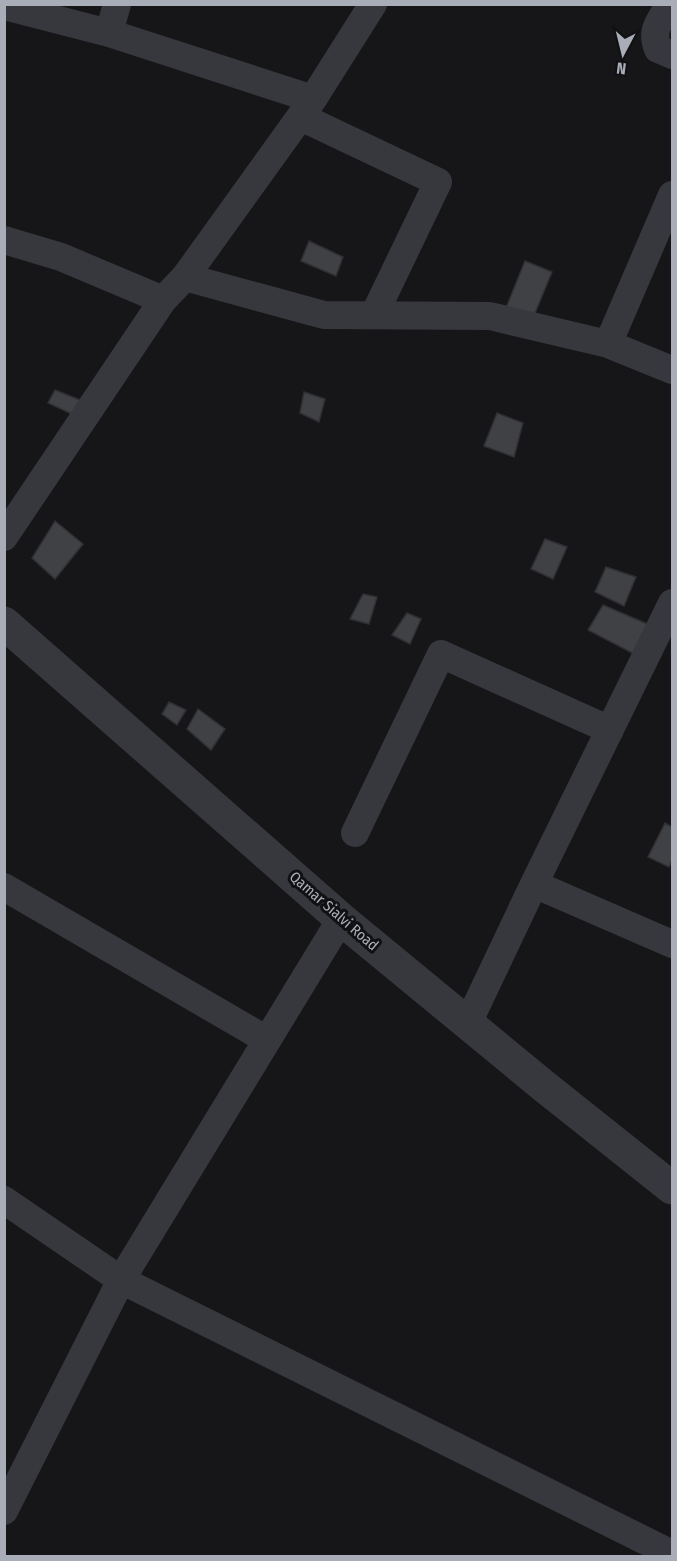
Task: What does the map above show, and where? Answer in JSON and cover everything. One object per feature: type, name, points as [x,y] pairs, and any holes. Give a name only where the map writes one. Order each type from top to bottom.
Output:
[{"type":"street","points":[[109,33],[117,4]]},
{"type":"street","points":[[4,537],[164,300],[185,277],[307,108],[373,4]]},
{"type":"street","points":[[670,4],[655,31],[654,41],[658,49],[672,55]]},
{"type":"street","points":[[4,6],[109,33],[307,108],[438,182],[374,315]]},
{"type":"street","points":[[608,344],[672,195]]},
{"type":"street","points":[[4,240],[61,257],[164,300]]},
{"type":"street","points":[[185,277],[324,315],[490,316],[608,344],[672,370]]},
{"type":"street","points":[[468,1023],[672,603]]},
{"type":"street","name":"Qamar Sialvi Road","points":[[4,623],[341,919],[672,1188]]},
{"type":"street","points":[[355,833],[441,654],[610,730]]},
{"type":"street","points":[[534,884],[672,944]]},
{"type":"street","points":[[4,887],[267,1040]]},
{"type":"street","points":[[4,1511],[121,1280],[341,919]]},
{"type":"street","points":[[4,1200],[121,1280],[672,1554]]},
{"type":"building","points":[[309,241],[343,257],[336,276],[301,261]]},
{"type":"building","points":[[525,261],[552,272],[533,318],[504,313]]},
{"type":"building","points":[[55,390],[80,400],[72,414],[48,403]]},
{"type":"building","points":[[304,392],[325,399],[319,422],[300,413]]},
{"type":"building","points":[[497,413],[523,423],[514,457],[484,446]]},
{"type":"building","points":[[55,521],[83,544],[55,579],[32,558]]},
{"type":"building","points":[[545,539],[567,547],[553,579],[531,569]]},
{"type":"building","points":[[606,567],[636,577],[624,606],[595,592]]},
{"type":"building","points":[[363,594],[377,597],[369,624],[350,619]]},
{"type":"building","points":[[603,605],[652,626],[638,656],[588,630]]},
{"type":"building","points":[[407,613],[421,619],[410,644],[392,635]]},
{"type":"building","points":[[169,702],[186,710],[177,725],[162,714]]},
{"type":"building","points":[[198,709],[225,729],[211,750],[187,729]]},
{"type":"building","points":[[665,823],[672,827],[672,860],[669,867],[648,857]]}]
